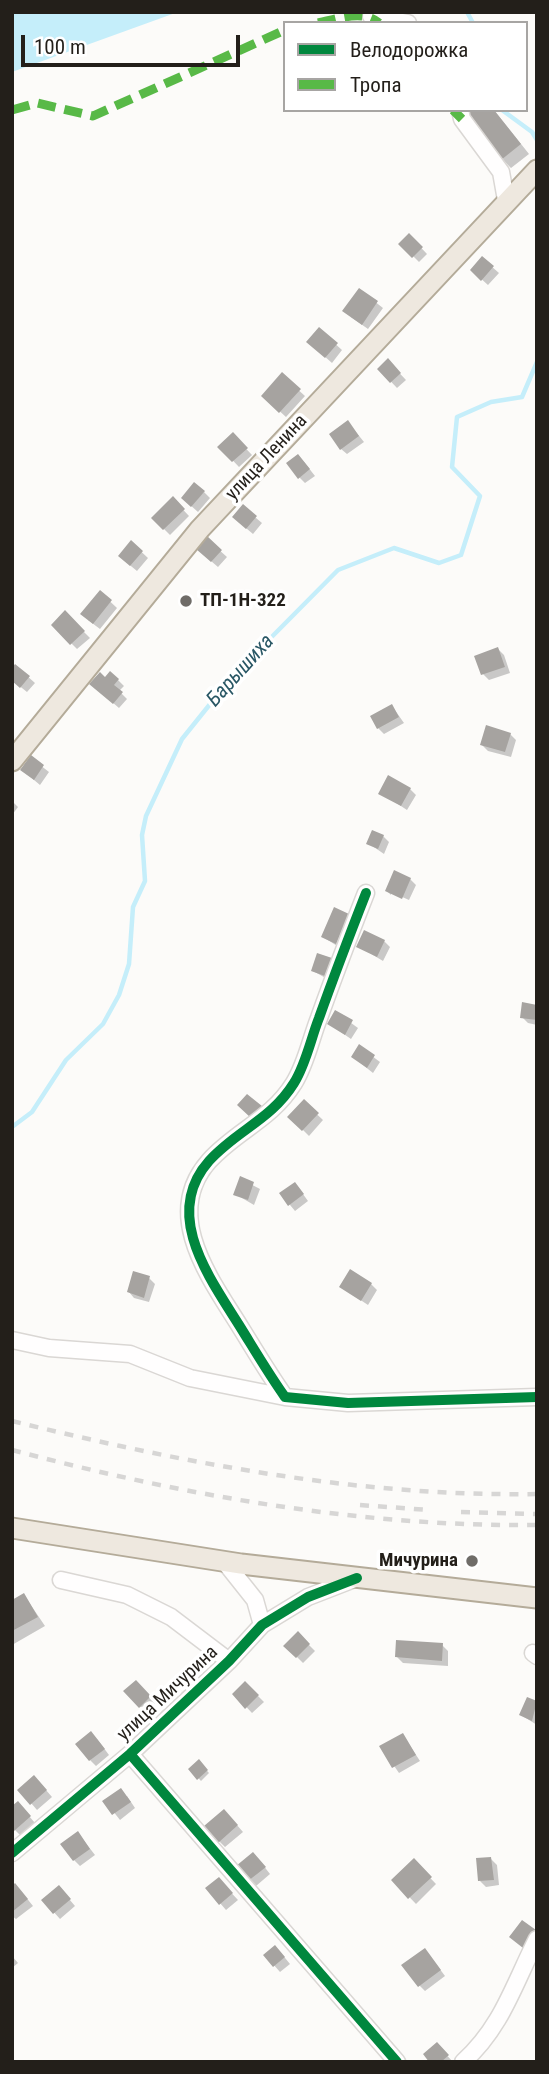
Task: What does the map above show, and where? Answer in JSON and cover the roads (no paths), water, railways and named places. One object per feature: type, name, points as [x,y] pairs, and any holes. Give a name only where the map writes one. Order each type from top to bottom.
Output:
[{"type":"main road","name":"улица Ленина","points":[[12,761],[200,530],[506,200],[537,170]]},
{"type":"main road","points":[[12,1528],[224,1561],[537,1598]]},
{"type":"street","points":[[371,16],[397,21]]},
{"type":"street","points":[[460,112],[461,120],[501,172],[506,200]]},
{"type":"street","points":[[285,1397],[262,1365],[203,1268],[190,1233],[192,1186],[206,1164],[229,1140],[276,1109],[296,1080],[366,893]]},
{"type":"street","points":[[12,1340],[49,1348],[130,1354],[190,1378],[285,1397],[348,1403],[471,1396],[535,1399]]},
{"type":"street","points":[[224,1561],[256,1600],[262,1625]]},
{"type":"street","name":"улица Мичурина","points":[[12,1853],[130,1754],[229,1661],[262,1625],[299,1602],[357,1578]]},
{"type":"street","points":[[61,1580],[127,1595],[171,1618],[229,1661]]},
{"type":"street","points":[[130,1754],[397,2062]]},
{"type":"street","points":[[463,2062],[479,2047],[511,1999],[537,1939]]},
{"type":"water","points":[[12,12],[178,12],[12,72]]},
{"type":"waterway","name":"Барышиха","points":[[467,12],[472,21]]},
{"type":"waterway","name":"Барышиха","points":[[505,112],[532,132],[537,140]]},
{"type":"waterway","name":"Барышиха","points":[[12,1127],[32,1112],[66,1060],[103,1024],[119,995],[129,964],[133,907],[145,881],[142,835],[146,816],[182,739],[231,678],[338,570],[394,548],[439,563],[461,555],[480,496],[452,467],[457,417],[491,402],[522,397],[537,362]]},
{"type":"railway","points":[[12,1421],[142,1451],[272,1474],[404,1490],[537,1494]]},
{"type":"railway","points":[[12,1450],[141,1481],[272,1505],[404,1520],[537,1525]]},
{"type":"railway","points":[[360,1505],[429,1510]]},
{"type":"railway","points":[[461,1512],[537,1514]]},
{"type":"place","name":"ТП-1Н-322","points":[[186,601]]},
{"type":"place","name":"Мичурина","points":[[472,1561]]}]
